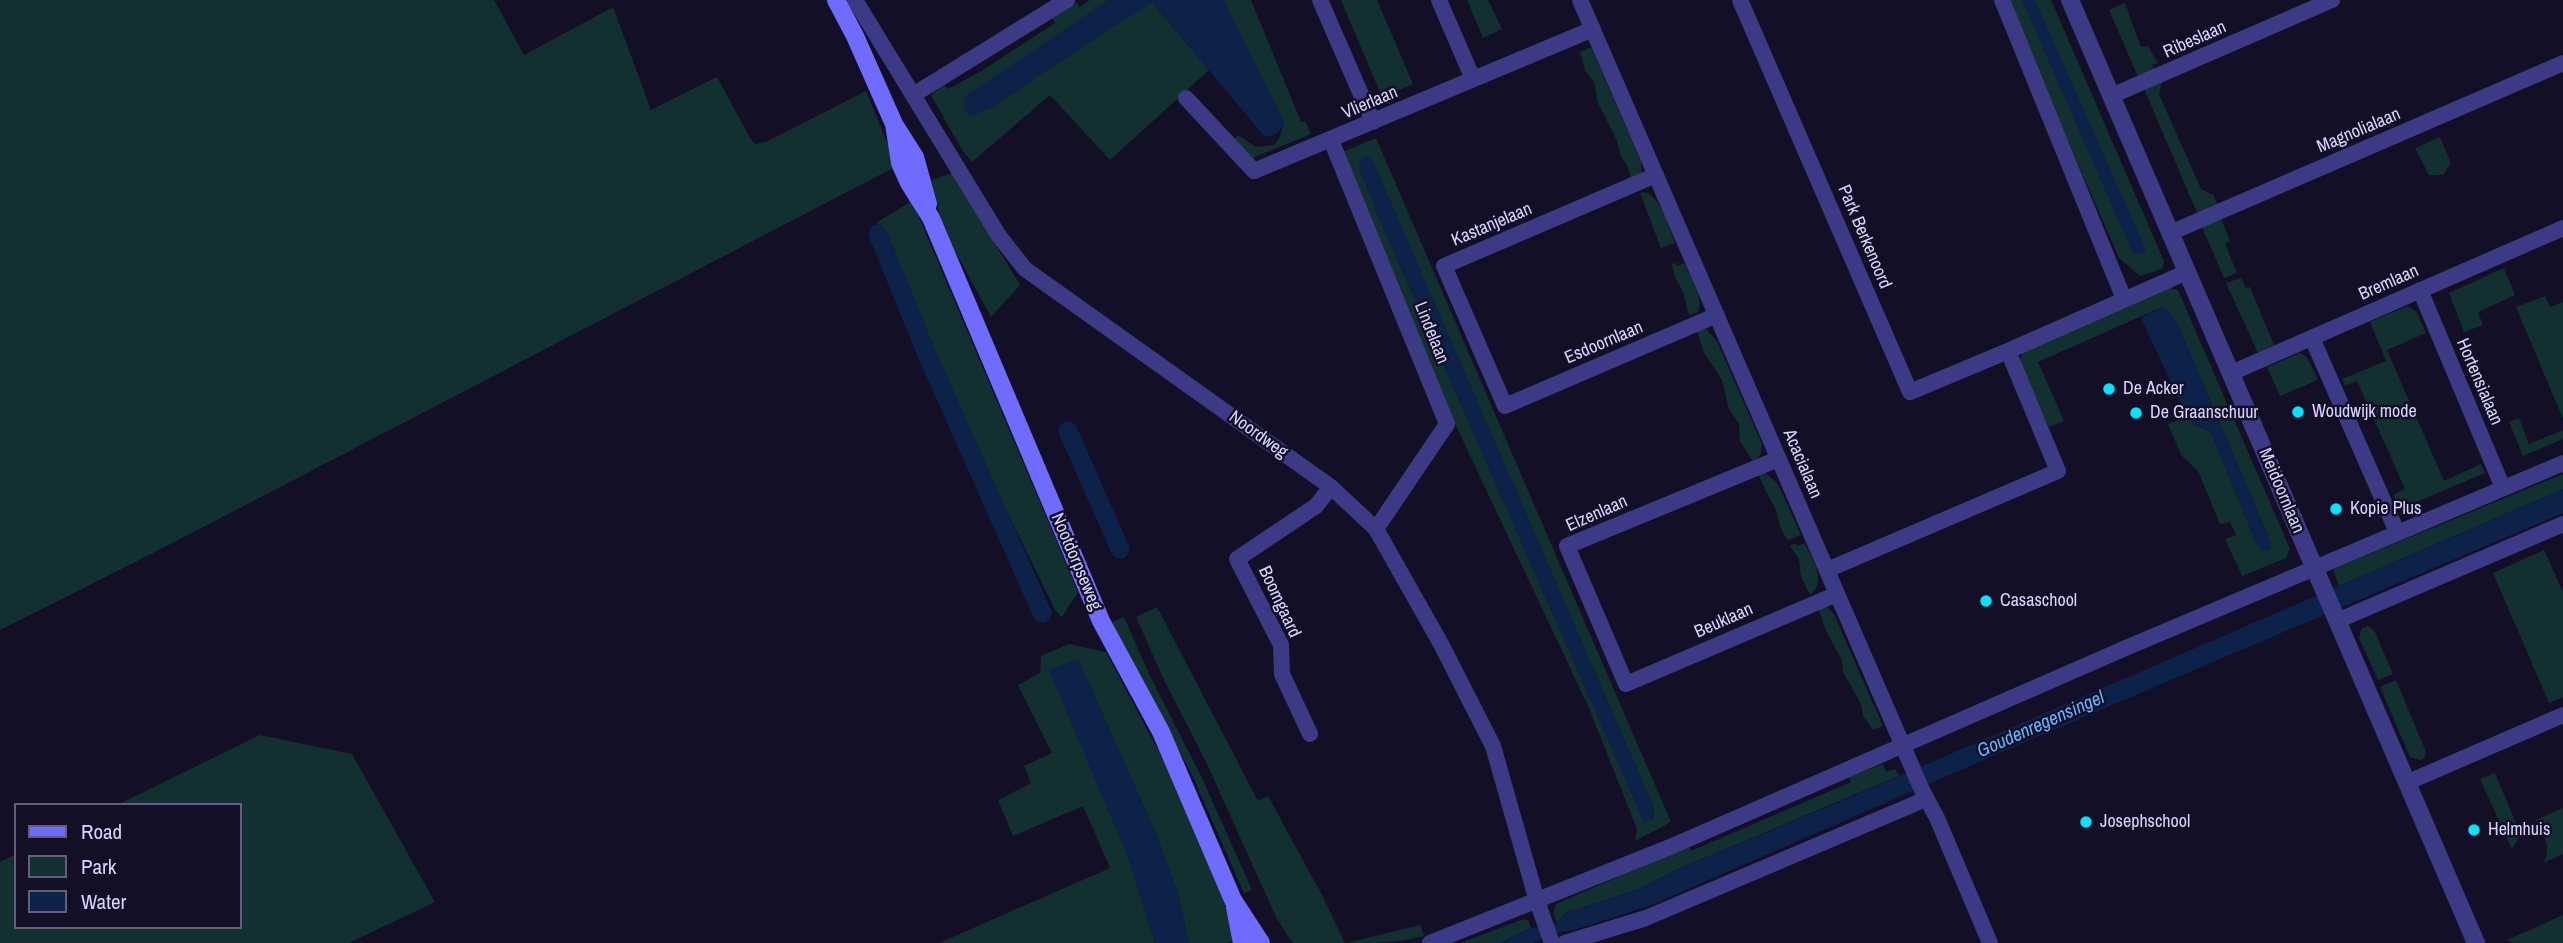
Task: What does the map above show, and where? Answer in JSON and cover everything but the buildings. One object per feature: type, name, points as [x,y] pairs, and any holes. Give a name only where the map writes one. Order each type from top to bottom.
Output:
[{"type":"main road","name":"Nootdorpseweg","points":[[836,0],[856,36],[894,124],[918,166],[931,218],[1101,621],[1161,732],[1233,900],[1261,943]]},
{"type":"main road","name":"Nootdorpseweg","points":[[1233,900],[1242,943]]},
{"type":"street","name":"Noordweg","points":[[855,0],[999,236],[1025,269],[1331,487],[1376,528],[1441,644],[1493,746],[1537,901],[1556,942]]},
{"type":"street","points":[[913,95],[1067,0]]},
{"type":"street","points":[[1320,0],[1373,122]]},
{"type":"street","points":[[1439,0],[1473,79]]},
{"type":"street","name":"Acacialaan","points":[[1580,0],[1912,768],[1937,818],[1987,942]]},
{"type":"street","name":"Park Berkenoord","points":[[1740,0],[1910,391],[2187,272]]},
{"type":"street","points":[[2002,0],[2124,299]]},
{"type":"street","name":"Meidoornlaan","points":[[2070,0],[2476,943]]},
{"type":"street","name":"Ribeslaan","points":[[2111,96],[2332,0]]},
{"type":"street","name":"Vlierlaan","points":[[1186,97],[1254,171],[1593,29]]},
{"type":"street","name":"Magnolialaan","points":[[2170,233],[2563,63]]},
{"type":"street","name":"Lindelaan","points":[[1331,140],[1447,424],[1376,528]]},
{"type":"street","name":"Kastanjelaan","points":[[1505,406],[1444,266],[1656,175]]},
{"type":"street","name":"Bremlaan","points":[[2231,373],[2563,228]]},
{"type":"street","name":"Hortensialaan","points":[[2420,290],[2503,488]]},
{"type":"street","name":"Esdoornlaan","points":[[1505,406],[1717,315]]},
{"type":"street","points":[[2312,338],[2397,532]]},
{"type":"street","points":[[1827,570],[2058,471],[2008,351]]},
{"type":"street","name":"Elzenlaan","points":[[1626,684],[1567,546],[1778,459]]},
{"type":"street","points":[[1430,943],[1670,847],[2397,532],[2563,463]]},
{"type":"street","name":"Boomgaard","points":[[1310,734],[1282,674],[1281,645],[1237,559],[1316,506],[1331,487]]},
{"type":"street","points":[[2339,620],[2563,524]]},
{"type":"street","name":"Beuklaan","points":[[1626,684],[1837,594]]},
{"type":"street","points":[[2406,783],[2559,717]]},
{"type":"street","points":[[1556,942],[1646,918],[1924,795]]},
{"type":"green space","points":[[0,0],[494,0],[524,55],[613,7],[651,110],[717,77],[755,144],[766,142],[866,91],[897,166],[0,630]]},
{"type":"green space","points":[[1090,0],[1109,0],[1020,60],[1024,85],[1152,2],[1209,70],[1110,160],[1050,95],[972,162],[962,150],[931,95],[944,85],[948,89],[983,70],[1055,23],[1052,17],[1076,2],[1079,7]]},
{"type":"green space","points":[[1223,0],[1251,0],[1301,122],[1305,121],[1311,134],[1253,158],[1234,139],[1238,135],[1256,147],[1274,145],[1284,123]]},
{"type":"green space","points":[[1341,0],[1377,0],[1413,84],[1382,97]]},
{"type":"green space","points":[[1467,0],[1488,0],[1502,29],[1483,38]]},
{"type":"green space","points":[[2007,0],[2051,0],[2164,261],[2162,269],[2140,276],[2119,258]]},
{"type":"green space","points":[[2125,3],[2141,47],[2148,46],[2158,63],[2152,65],[2155,71],[2138,77],[2109,10]]},
{"type":"green space","points":[[1591,47],[1641,162],[1642,172],[1639,179],[1632,182],[1617,141],[1598,103],[1594,82],[1585,71],[1580,52]]},
{"type":"green space","points":[[2162,82],[2159,94],[2201,189],[2213,195],[2219,207],[2198,215],[2144,89]]},
{"type":"green space","points":[[2440,137],[2451,163],[2443,175],[2429,175],[2415,148]]},
{"type":"green space","points":[[1376,138],[1671,822],[1635,841],[1637,829],[1588,706],[1457,428],[1340,153]],"holes":[[[1373,162],[1653,806],[1654,818],[1644,821],[1376,211]]]},
{"type":"green space","points":[[952,173],[1020,285],[991,317],[941,219],[931,180]]},
{"type":"green space","points":[[1645,192],[1660,206],[1675,243],[1661,248],[1640,193]]},
{"type":"green space","points":[[912,201],[1078,592],[1062,617],[1055,610],[950,393],[877,222]]},
{"type":"green space","points":[[2221,219],[2230,241],[2225,244],[2237,273],[2224,278],[2202,227]]},
{"type":"green space","points":[[1676,263],[1677,266],[1684,263],[1693,281],[1699,300],[1698,312],[1689,315],[1684,295],[1673,272],[1672,264]]},
{"type":"green space","points":[[2504,268],[2515,295],[2478,312],[2483,325],[2464,332],[2449,293]]},
{"type":"green space","points":[[2241,278],[2246,288],[2250,287],[2274,345],[2258,353],[2226,283]]},
{"type":"green space","points":[[2165,287],[2178,290],[2290,549],[2286,558],[2242,576],[2225,539],[2236,535],[2230,522],[2220,524],[2198,471],[2181,455],[2168,424],[2187,417],[2194,425],[2211,432],[2257,545],[2270,549],[2271,543],[2179,328],[2162,307],[2038,362],[2064,421],[2049,427],[2019,361],[2024,350]]},
{"type":"green space","points":[[2545,296],[2550,307],[2563,302],[2563,419],[2516,307]]},
{"type":"green space","points":[[2407,306],[2416,311],[2426,333],[2387,350],[2444,481],[2481,464],[2485,473],[2400,509],[2393,495],[2405,489],[2357,381],[2345,386],[2342,379],[2386,361],[2370,322]]},
{"type":"green space","points":[[1696,328],[1705,328],[1717,341],[1762,444],[1761,453],[1754,463],[1740,441],[1739,424],[1729,409],[1722,380],[1704,353]]},
{"type":"green space","points":[[2300,353],[2307,357],[2318,380],[2280,396],[2267,367]]},
{"type":"green space","points":[[2519,418],[2529,444],[2563,430],[2563,439],[2523,456],[2509,422]]},
{"type":"green space","points":[[1765,472],[1778,484],[1801,535],[1788,540],[1784,535],[1775,508],[1758,473]]},
{"type":"green space","points":[[2563,474],[2563,489],[2339,586],[2333,569]]},
{"type":"green space","points":[[1796,543],[1797,546],[1805,543],[1817,570],[1818,583],[1810,595],[1801,577],[1799,559],[1790,546]]},
{"type":"green space","points":[[2544,550],[2563,592],[2563,697],[2549,703],[2493,573]]},
{"type":"green space","points":[[1817,605],[1827,607],[1834,614],[1883,726],[1873,730],[1863,716],[1861,704],[1843,672],[1842,660],[1826,631]]},
{"type":"green space","points":[[1157,607],[1258,801],[1268,796],[1345,943],[1294,943],[1277,919],[1136,617]]},
{"type":"green space","points":[[1124,617],[1150,676],[1202,778],[1252,890],[1244,893],[1192,775],[1112,622]]},
{"type":"green space","points":[[2368,626],[2374,630],[2393,674],[2378,680],[2359,638],[2361,629]]},
{"type":"green space","points":[[1069,644],[1106,652],[1178,788],[1215,874],[1236,939],[1227,943],[1189,943],[1177,891],[1156,834],[1078,659],[1050,671],[1129,859],[1155,943],[939,943],[1110,868],[1083,806],[1013,836],[998,800],[1031,783],[1024,766],[1052,753],[1018,685],[1040,673],[1041,656]]},
{"type":"green space","points":[[2396,680],[2426,752],[2421,760],[2410,757],[2380,687]]},
{"type":"green space","points":[[260,735],[352,754],[435,902],[349,943],[0,943],[0,862],[14,855],[14,929],[242,929],[242,803],[121,803]]},
{"type":"green space","points":[[1883,764],[1886,772],[1895,769],[1899,776],[1676,870],[1639,889],[1565,913],[1557,923],[1553,913],[1556,904],[1689,846],[1691,851],[1851,782],[1849,777]]},
{"type":"green space","points":[[2495,773],[2521,835],[2512,849],[2480,779]]},
{"type":"green space","points":[[2563,808],[2563,854],[2543,863],[2547,846],[2536,820]]},
{"type":"green space","points":[[2563,915],[2563,943],[2514,943],[2507,940]]},
{"type":"green space","points":[[1523,919],[1528,920],[1531,928],[1500,943],[1461,943]]},
{"type":"green space","points":[[1420,925],[1424,936],[1375,943],[1346,943]]},
{"type":"water","points":[[1109,0],[1223,0],[1284,123],[1281,129],[1274,135],[1264,136],[1152,2],[987,110],[970,116],[965,111],[966,95]]},
{"type":"water","points":[[2022,0],[2035,0],[2146,250],[2143,254],[2133,254]]},
{"type":"water","points":[[1367,155],[1373,161],[1653,806],[1654,818],[1644,822],[1376,211],[1359,169],[1360,160]]},
{"type":"water","points":[[2162,307],[2170,311],[2179,328],[2271,543],[2270,549],[2263,551],[2257,545],[2211,432],[2194,425],[2187,417],[2141,318]]},
{"type":"water","name":"Goudenregensingel","points":[[2563,489],[2563,513],[1649,906],[1560,932],[1533,943],[1501,943],[1531,928],[1557,923],[1565,913],[1639,889],[1676,870]]},
{"type":"water","points":[[1078,659],[1156,834],[1177,891],[1189,943],[1155,943],[1129,859],[1049,670]]},
{"type":"waterway","points":[[878,234],[926,352],[1042,613]]},
{"type":"waterway","points":[[1068,431],[1120,549]]},
{"type":"place","name":"De Acker","points":[[2109,389]]},
{"type":"place","name":"Woudwijk mode","points":[[2298,412]]},
{"type":"place","name":"De Graanschuur","points":[[2136,413]]},
{"type":"place","name":"Kopie Plus","points":[[2336,509]]},
{"type":"place","name":"Casaschool","points":[[1986,601]]},
{"type":"place","name":"Josephschool","points":[[2086,822]]},
{"type":"place","name":"Helmhuis","points":[[2474,830]]}]
